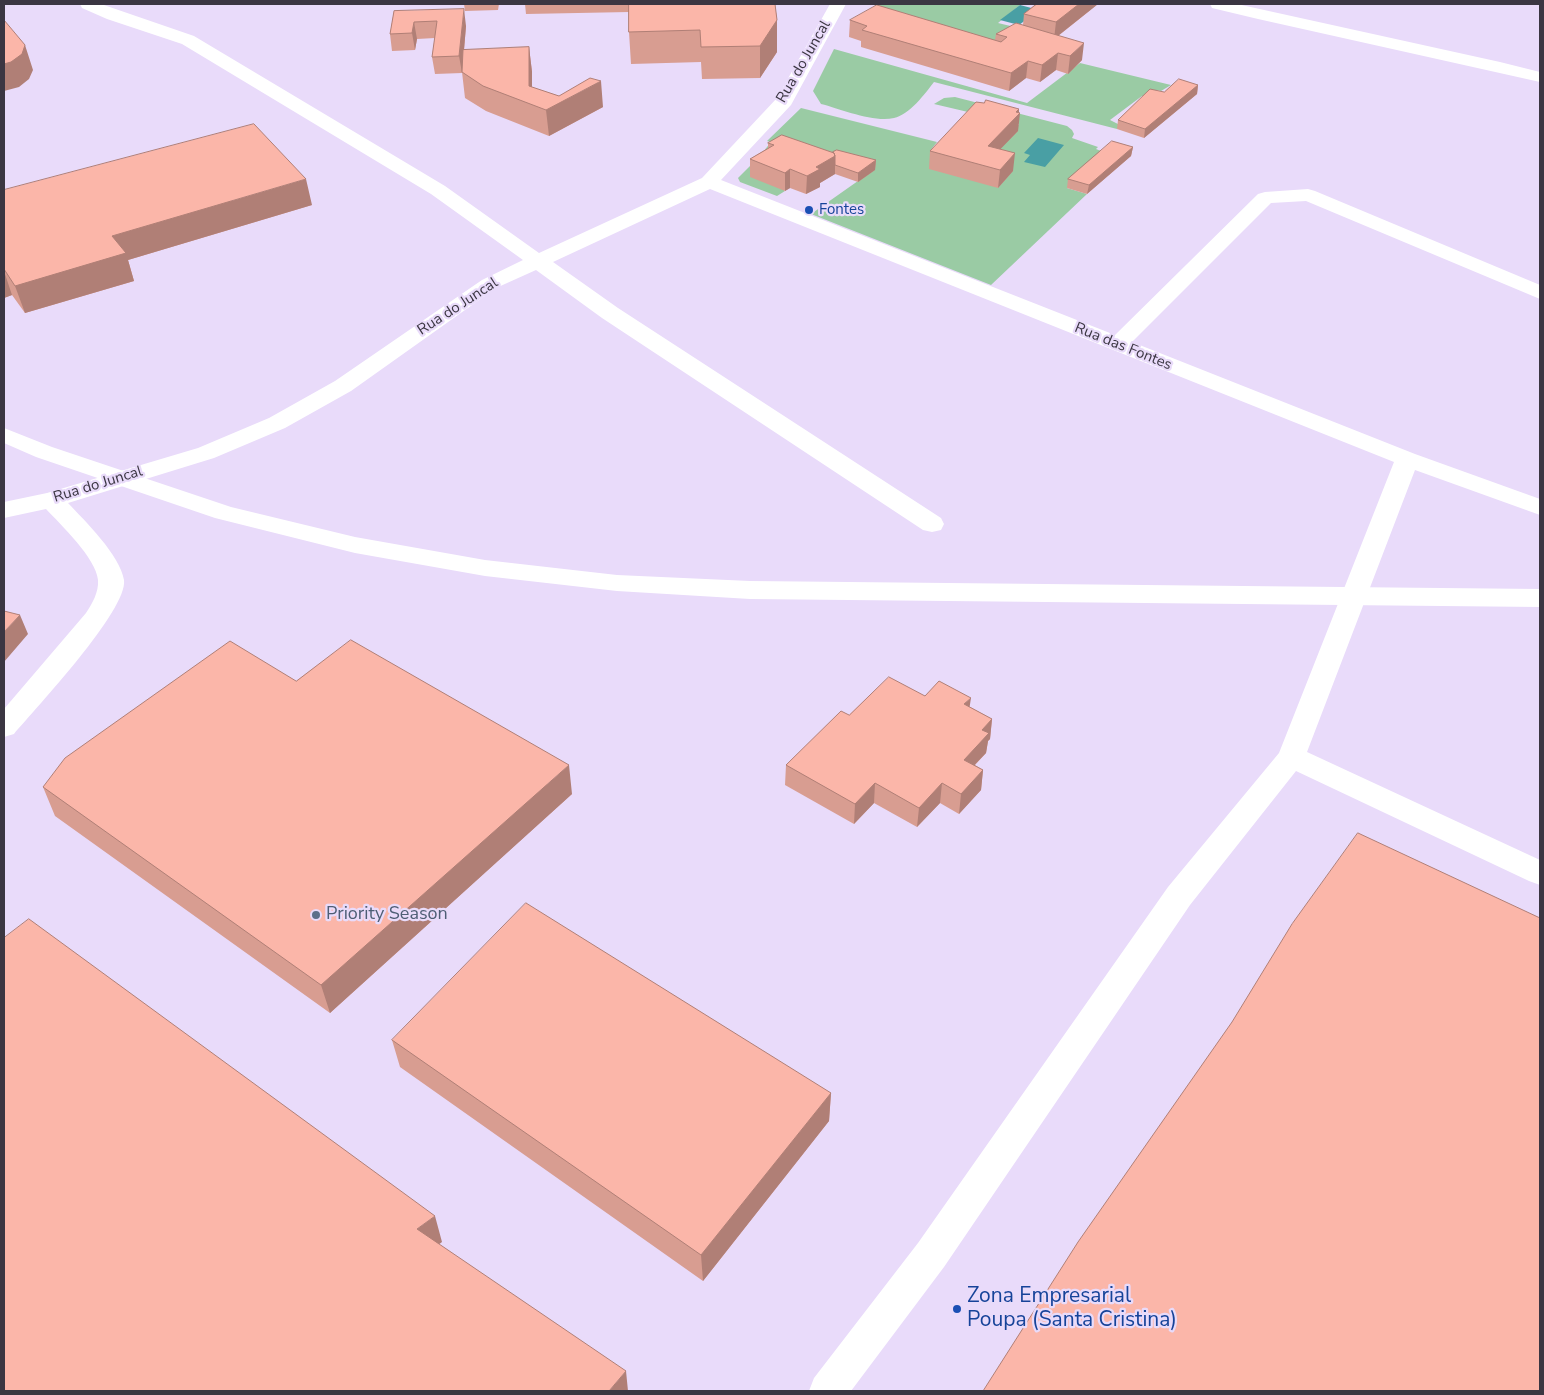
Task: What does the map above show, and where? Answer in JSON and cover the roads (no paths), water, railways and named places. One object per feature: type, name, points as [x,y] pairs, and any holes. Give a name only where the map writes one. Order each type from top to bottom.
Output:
[{"type":"street","points":[[88,4],[188,40],[438,190],[610,314],[932,524]]},
{"type":"street","name":"Rua do Juncal","points":[[4,510],[51,500],[206,453],[277,423],[343,386],[489,284],[709,182],[785,101],[838,4]]},
{"type":"street","points":[[1218,4],[1303,25],[1475,60],[1540,77]]},
{"type":"street","name":"Rua das Fontes","points":[[709,182],[1407,459],[1540,506]]},
{"type":"street","points":[[1117,345],[1265,198],[1308,195],[1540,293]]},
{"type":"street","points":[[4,435],[44,452],[224,513],[355,545],[485,568],[617,583],[750,590],[1540,598]]},
{"type":"street","points":[[828,1391],[931,1255],[1179,896],[1291,757],[1407,459]]},
{"type":"street","points":[[4,727],[95,618],[106,600],[111,580],[105,562],[51,500]]},
{"type":"street","points":[[1291,757],[1540,873]]},
{"type":"place","name":"Fontes","points":[[809,210]]},
{"type":"place","name":"Priority Season","points":[[316,915]]},
{"type":"place","name":"Zona Empresarial Poupa (Santa Cristina)","points":[[957,1309]]}]
